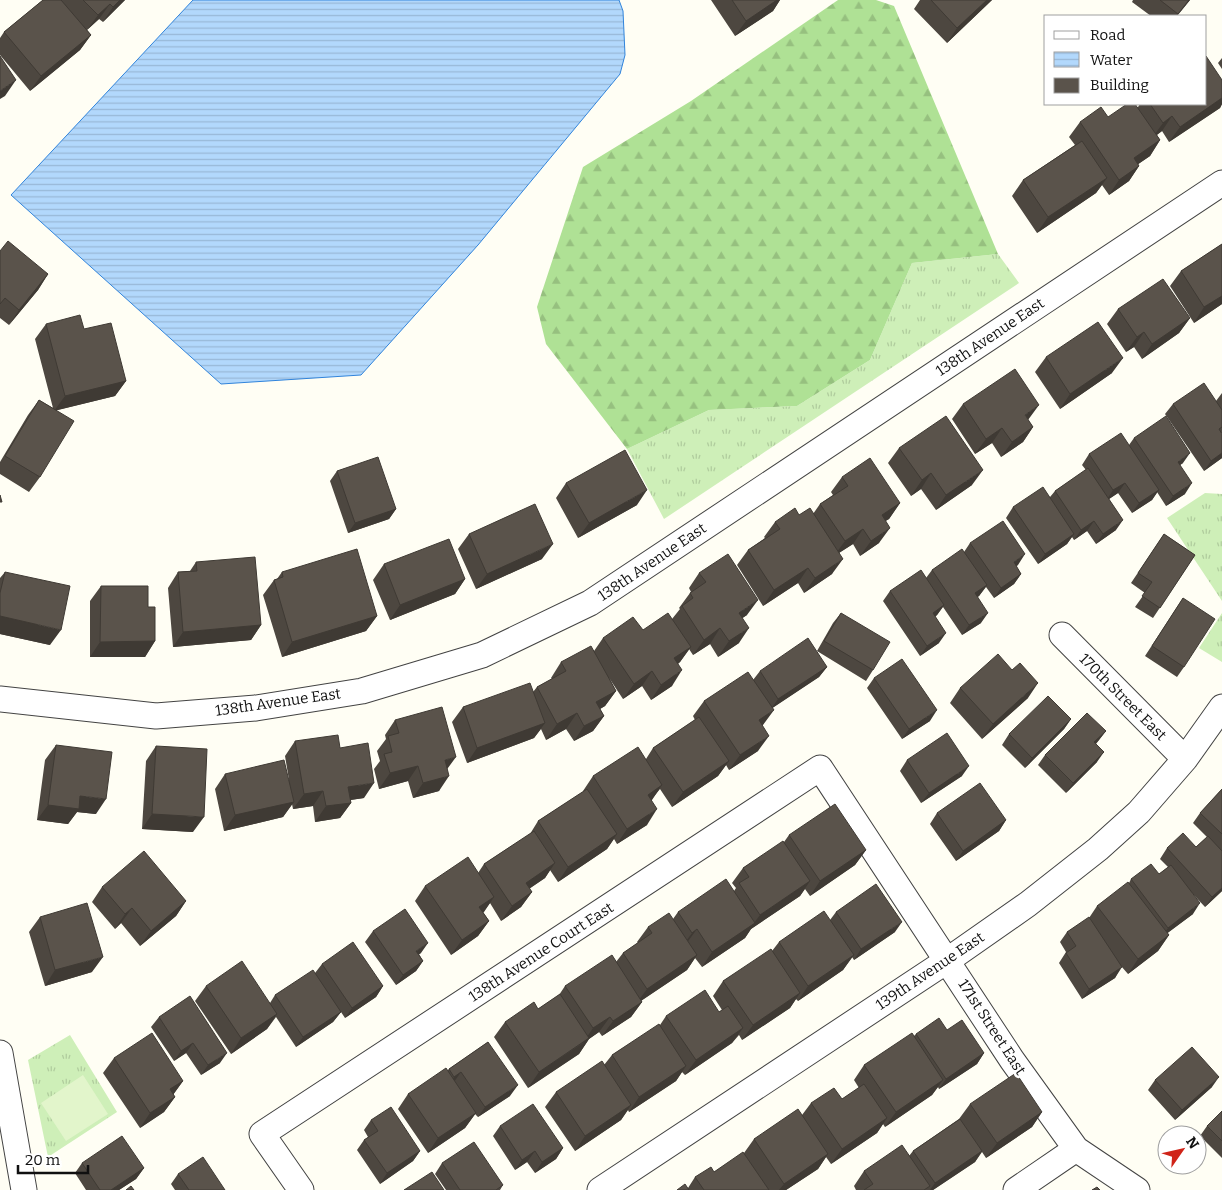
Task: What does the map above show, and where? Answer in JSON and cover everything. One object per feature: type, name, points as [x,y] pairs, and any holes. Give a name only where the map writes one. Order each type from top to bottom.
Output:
[{"type":"street","name":"138th Avenue East","points":[[0,700],[156,716],[256,708],[362,690],[482,655],[590,603],[1222,183]]},
{"type":"street","name":"170th Street East","points":[[1062,635],[1185,759]]},
{"type":"street","name":"139th Avenue East","points":[[600,1190],[948,960],[1028,904],[1098,850],[1139,812],[1185,759],[1222,707]]},
{"type":"street","name":"171st Street East","points":[[820,768],[1012,1060],[1076,1149],[1136,1190]]},
{"type":"street","name":"138th Avenue Court East","points":[[301,1190],[262,1134],[820,768]]},
{"type":"street","points":[[0,1053],[24,1190]]},
{"type":"street","points":[[1016,1190],[1076,1149]]},
{"type":"green space","points":[[838,0],[876,0],[894,6],[998,254],[912,263],[870,360],[797,406],[709,410],[627,449],[546,344],[537,307],[583,167],[691,101]]},
{"type":"green space","points":[[998,254],[1019,283],[664,519],[627,449],[709,410],[797,406],[870,360],[912,263]]},
{"type":"green space","points":[[1205,493],[1222,494],[1222,601],[1167,518]]},
{"type":"green space","points":[[1222,613],[1222,662],[1199,648]]},
{"type":"green space","points":[[70,1035],[117,1112],[48,1157],[28,1060]]},
{"type":"green space","points":[[83,1075],[108,1114],[66,1141],[41,1103]]},
{"type":"water","points":[[193,0],[619,0],[623,11],[625,55],[620,74],[478,245],[361,375],[221,384],[11,195]]},
{"type":"building","points":[[43,0],[61,0],[91,35],[41,76],[4,32]]},
{"type":"building","points":[[83,0],[120,0],[113,7],[110,4],[98,15]]},
{"type":"building","points":[[732,0],[777,0],[746,21]]},
{"type":"building","points":[[931,0],[987,0],[957,28]]},
{"type":"building","points":[[1160,0],[1189,0],[1178,14]]},
{"type":"building","points":[[0,56],[16,80],[0,91]]},
{"type":"building","points":[[1207,58],[1222,80],[1222,98],[1180,127],[1172,116],[1163,123],[1151,105],[1207,105]]},
{"type":"building","points":[[1126,105],[1136,105],[1160,140],[1134,158],[1139,166],[1119,180],[1080,122],[1101,107],[1108,117]]},
{"type":"building","points":[[1082,141],[1107,178],[1048,217],[1023,180]]},
{"type":"building","points":[[8,241],[48,274],[19,310],[5,298],[0,304],[0,251]]},
{"type":"building","points":[[1222,244],[1222,296],[1204,307],[1181,271]]},
{"type":"building","points":[[1163,279],[1190,318],[1152,344],[1144,332],[1137,337],[1118,309]]},
{"type":"building","points":[[80,315],[84,329],[111,323],[126,381],[65,396],[46,324]]},
{"type":"building","points":[[1098,322],[1123,358],[1070,394],[1046,357]]},
{"type":"building","points":[[1015,369],[1039,405],[1025,415],[1033,427],[1012,442],[1002,428],[986,439],[963,404]]},
{"type":"building","points":[[1204,383],[1222,410],[1222,427],[1219,429],[1222,434],[1222,453],[1211,461],[1173,404]]},
{"type":"building","points":[[39,400],[74,421],[40,477],[5,456]]},
{"type":"building","points":[[946,416],[983,470],[946,495],[931,473],[922,480],[899,448]]},
{"type":"building","points":[[1166,416],[1190,453],[1178,462],[1192,483],[1173,496],[1134,438]]},
{"type":"building","points":[[1121,433],[1159,490],[1139,503],[1125,483],[1113,490],[1089,454]]},
{"type":"building","points":[[625,450],[647,490],[589,523],[566,483]]},
{"type":"building","points":[[378,457],[396,509],[355,523],[337,471]]},
{"type":"building","points":[[870,458],[900,503],[882,515],[890,528],[871,541],[863,529],[845,541],[820,504],[848,486],[842,477]]},
{"type":"building","points":[[1088,468],[1123,520],[1103,534],[1094,521],[1081,530],[1055,491]]},
{"type":"building","points":[[1043,487],[1074,534],[1045,554],[1013,507]]},
{"type":"building","points":[[535,504],[553,544],[487,574],[469,534]]},
{"type":"building","points":[[795,508],[799,515],[810,508],[843,559],[815,578],[808,568],[774,590],[748,550],[780,529],[775,522]]},
{"type":"building","points":[[1003,521],[1025,554],[1014,562],[1021,574],[1001,588],[970,543]]},
{"type":"building","points":[[1164,534],[1195,555],[1160,608],[1142,596],[1152,582],[1138,573]]},
{"type":"building","points":[[449,539],[465,579],[400,605],[384,564]]},
{"type":"building","points":[[357,549],[377,616],[292,642],[274,580],[283,577],[282,572]]},
{"type":"building","points":[[962,549],[987,585],[975,593],[988,613],[969,625],[932,570]]},
{"type":"building","points":[[728,554],[758,600],[739,613],[749,628],[729,641],[720,628],[704,640],[682,606],[693,598],[690,593],[706,582],[699,573]]},
{"type":"building","points":[[255,557],[261,625],[183,632],[178,572],[197,571],[196,562]]},
{"type":"building","points":[[921,570],[944,605],[933,613],[946,633],[927,646],[890,591]]},
{"type":"building","points":[[5,572],[70,586],[61,630],[0,616],[0,593]]},
{"type":"building","points":[[101,586],[148,586],[148,607],[155,607],[155,641],[100,642]]},
{"type":"building","points":[[1183,598],[1215,619],[1184,667],[1152,646]]},
{"type":"building","points":[[668,613],[691,647],[674,658],[682,670],[661,685],[652,671],[634,684],[603,638],[633,617],[643,630]]},
{"type":"building","points":[[841,613],[890,642],[873,670],[824,641]]},
{"type":"building","points":[[808,638],[827,667],[778,699],[760,671]]},
{"type":"building","points":[[591,646],[616,691],[596,702],[604,716],[584,726],[577,713],[557,724],[537,687],[566,671],[561,662]]},
{"type":"building","points":[[998,654],[1012,670],[1020,663],[1038,683],[993,724],[960,688]]},
{"type":"building","points":[[902,659],[937,710],[909,729],[874,678]]},
{"type":"building","points":[[748,672],[774,710],[759,720],[769,736],[740,755],[704,701]]},
{"type":"building","points":[[530,683],[545,723],[477,748],[463,707]]},
{"type":"building","points":[[1048,696],[1071,719],[1032,758],[1009,734]]},
{"type":"building","points":[[442,707],[456,757],[445,760],[449,776],[423,783],[418,766],[390,773],[384,754],[392,752],[388,736],[399,733],[395,720]]},
{"type":"building","points":[[1087,713],[1106,731],[1094,742],[1104,752],[1073,783],[1045,755]]},
{"type":"building","points":[[699,717],[729,761],[683,792],[653,748]]},
{"type":"building","points":[[947,733],[969,766],[929,793],[907,760]]},
{"type":"building","points":[[338,735],[340,748],[368,743],[374,783],[348,787],[351,803],[326,806],[323,791],[304,794],[295,741]]},
{"type":"building","points":[[56,745],[112,752],[106,799],[80,796],[79,809],[48,805]]},
{"type":"building","points":[[156,746],[207,749],[204,817],[152,814]]},
{"type":"building","points":[[638,747],[662,785],[648,795],[657,809],[627,829],[593,776]]},
{"type":"building","points":[[284,760],[294,802],[235,815],[225,774]]},
{"type":"building","points":[[980,783],[1006,820],[963,851],[937,813]]},
{"type":"building","points":[[587,789],[617,834],[568,867],[538,821]]},
{"type":"building","points":[[1222,789],[1222,834],[1200,813]]},
{"type":"building","points":[[835,804],[866,850],[820,881],[789,835]]},
{"type":"building","points":[[534,831],[555,863],[526,883],[532,892],[512,906],[484,864]]},
{"type":"building","points":[[1183,833],[1196,847],[1208,836],[1222,851],[1222,888],[1212,897],[1167,848]]},
{"type":"building","points":[[783,841],[810,881],[760,915],[739,883],[749,877],[743,868]]},
{"type":"building","points":[[144,851],[186,901],[151,931],[132,908],[125,914],[102,887]]},
{"type":"building","points":[[468,857],[494,897],[479,907],[489,921],[462,940],[425,886]]},
{"type":"building","points":[[1151,864],[1159,874],[1171,865],[1200,903],[1168,928],[1131,879]]},
{"type":"building","points":[[726,879],[755,923],[712,952],[697,929],[692,933],[678,912]]},
{"type":"building","points":[[1128,882],[1169,935],[1138,959],[1097,906]]},
{"type":"building","points":[[876,884],[902,922],[861,949],[836,912]]},
{"type":"building","points":[[87,903],[103,957],[55,970],[40,917]]},
{"type":"building","points":[[405,909],[428,943],[416,951],[423,961],[403,975],[373,931]]},
{"type":"building","points":[[824,911],[854,955],[808,986],[779,942]]},
{"type":"building","points":[[669,913],[697,955],[647,989],[623,953],[652,933],[648,927]]},
{"type":"building","points":[[1089,917],[1122,967],[1089,989],[1066,953],[1076,946],[1067,932]]},
{"type":"building","points":[[353,942],[383,986],[352,1008],[322,964]]},
{"type":"building","points":[[771,949],[800,993],[753,1025],[723,981]]},
{"type":"building","points":[[612,955],[642,1002],[613,1021],[610,1017],[593,1028],[565,986]]},
{"type":"building","points":[[242,961],[277,1014],[241,1038],[206,986]]},
{"type":"building","points":[[313,970],[341,1012],[303,1037],[275,995]]},
{"type":"building","points":[[705,990],[719,1012],[728,1006],[743,1028],[696,1060],[666,1016]]},
{"type":"building","points":[[560,994],[589,1038],[539,1072],[505,1022],[534,1002],[538,1009]]},
{"type":"building","points":[[190,996],[227,1053],[208,1065],[193,1043],[181,1051],[159,1017]]},
{"type":"building","points":[[939,1018],[947,1030],[962,1020],[984,1053],[946,1079],[916,1034]]},
{"type":"building","points":[[659,1024],[686,1066],[639,1097],[612,1055]]},
{"type":"building","points":[[152,1033],[183,1081],[170,1089],[175,1097],[150,1113],[114,1058]]},
{"type":"building","points":[[912,1033],[943,1080],[896,1112],[864,1065]]},
{"type":"building","points":[[488,1042],[518,1085],[485,1107],[461,1072],[454,1077],[449,1069]]},
{"type":"building","points":[[1192,1047],[1219,1077],[1182,1110],[1155,1080]]},
{"type":"building","points":[[602,1061],[631,1105],[585,1136],[556,1092]]},
{"type":"building","points":[[446,1068],[476,1113],[438,1138],[408,1094]]},
{"type":"building","points":[[1016,1073],[1042,1112],[997,1143],[970,1104]]},
{"type":"building","points":[[864,1084],[887,1118],[842,1149],[811,1103],[834,1088],[842,1099]]},
{"type":"building","points":[[533,1104],[563,1148],[542,1162],[535,1151],[522,1160],[500,1126]]},
{"type":"building","points":[[391,1107],[420,1151],[387,1173],[364,1140],[378,1131],[371,1120]]},
{"type":"building","points":[[798,1109],[828,1154],[784,1184],[754,1139]]},
{"type":"building","points":[[1222,1111],[1222,1141],[1207,1126]]},
{"type":"building","points":[[960,1119],[982,1151],[935,1183],[913,1151]]},
{"type":"building","points":[[122,1136],[144,1168],[111,1190],[100,1190],[82,1163]]},
{"type":"building","points":[[474,1142],[503,1185],[496,1190],[460,1190],[442,1163]]},
{"type":"building","points":[[902,1145],[930,1186],[924,1190],[864,1190],[873,1184],[864,1171]]},
{"type":"building","points":[[743,1152],[769,1190],[704,1190],[695,1177],[711,1167],[714,1172]]},
{"type":"building","points":[[203,1157],[225,1190],[189,1190],[178,1174]]},
{"type":"building","points":[[432,1172],[444,1190],[404,1190]]},
{"type":"building","points":[[685,1184],[689,1190],[677,1190]]},
{"type":"building","points":[[131,1186],[134,1190],[126,1190]]}]
